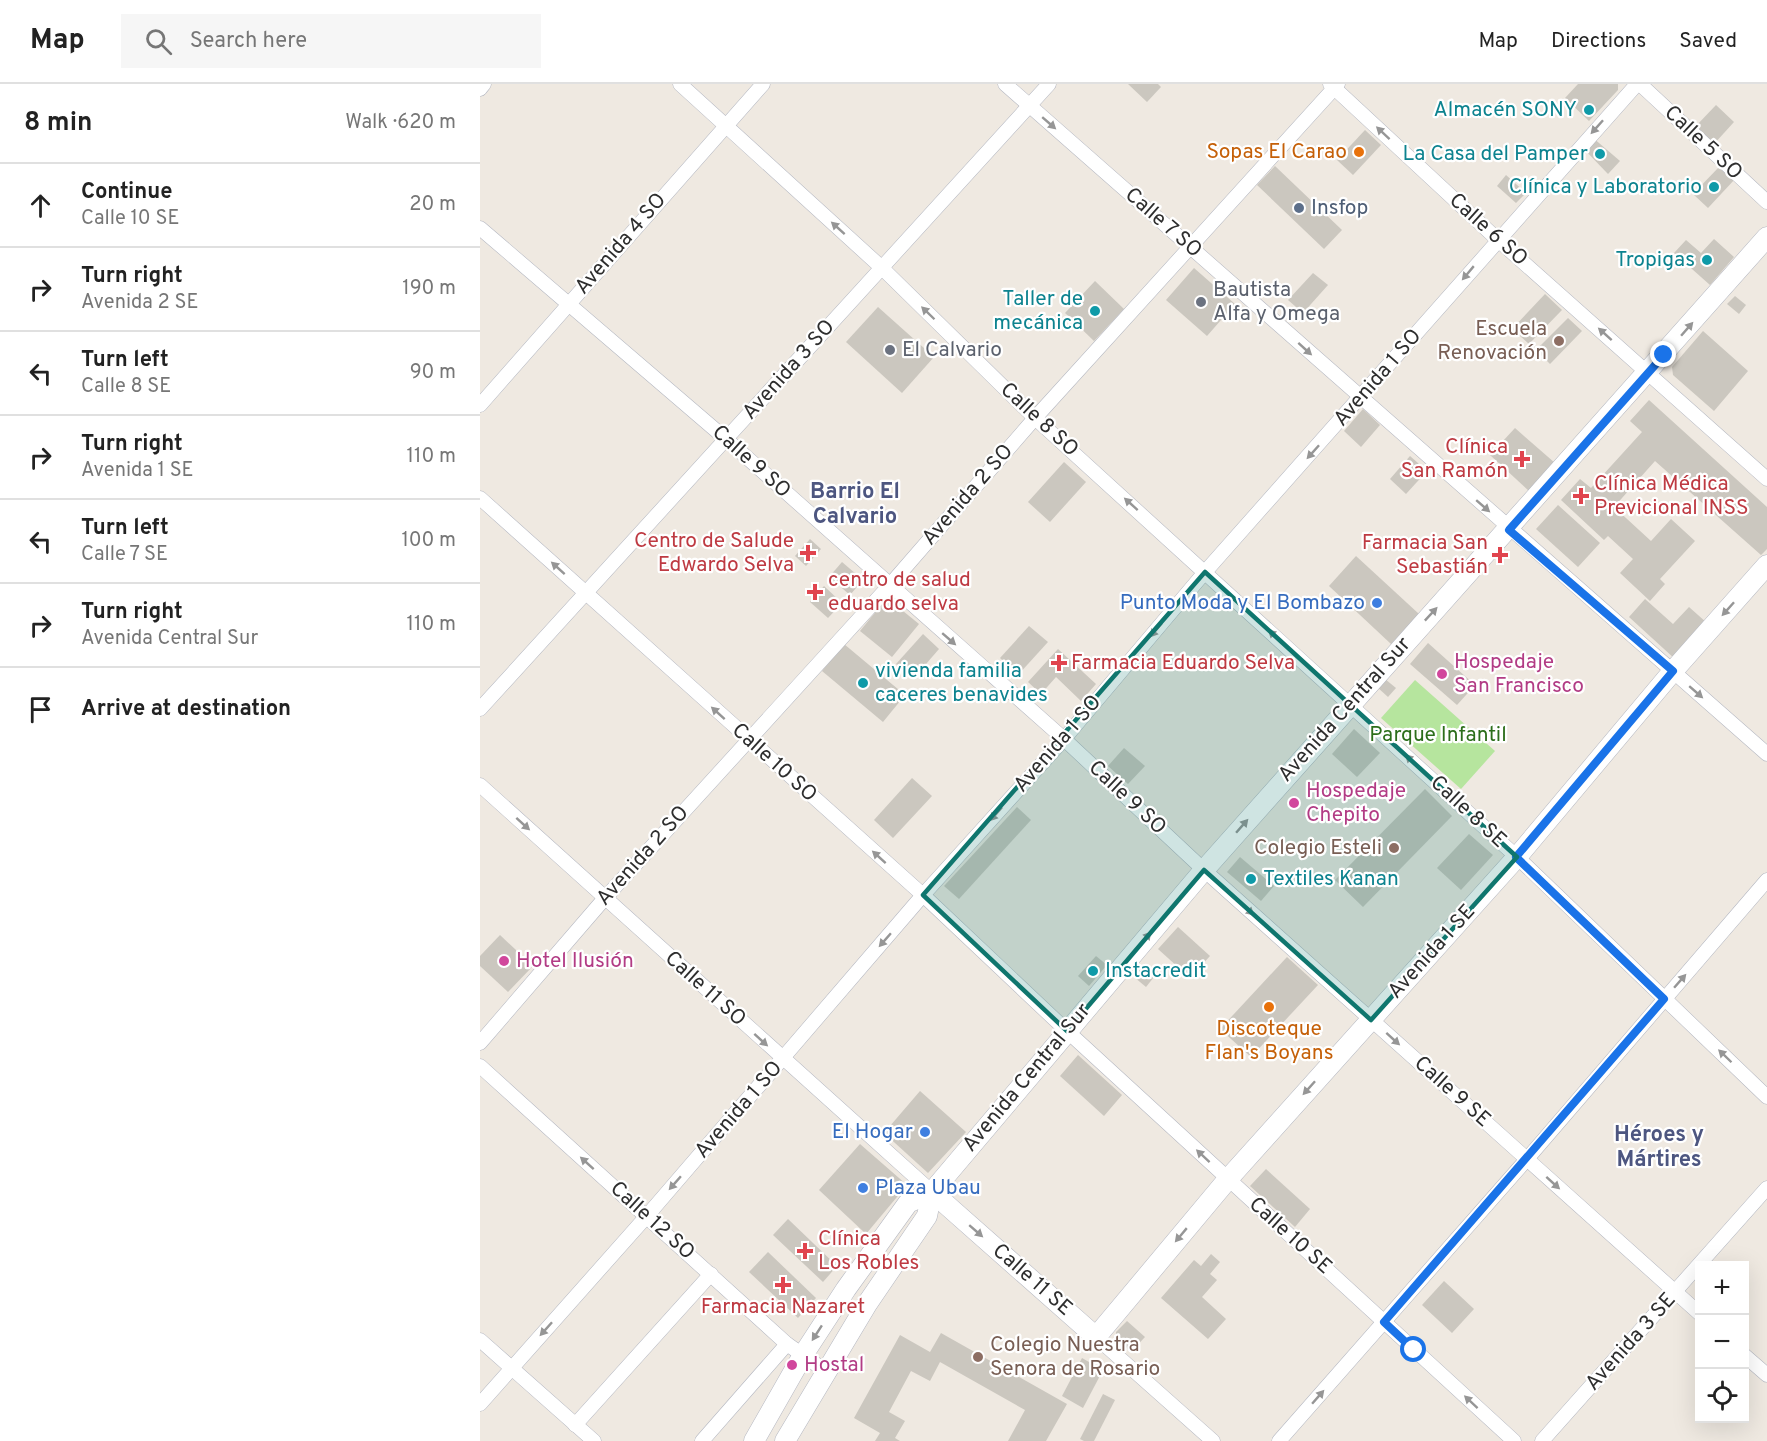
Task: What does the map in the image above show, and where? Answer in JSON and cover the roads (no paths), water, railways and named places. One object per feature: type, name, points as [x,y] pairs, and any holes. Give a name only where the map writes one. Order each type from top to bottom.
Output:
[{"type":"street","points":[[480,89],[484,84]]},
{"type":"street","name":"Calle 8 SO","points":[[680,84],[881,267],[1035,418],[1349,703]]},
{"type":"street","name":"Avenida 4 SO","points":[[480,405],[763,84]]},
{"type":"street","name":"Calle 7 SO","points":[[1005,84],[1509,530],[1767,754]]},
{"type":"street","name":"Avenida 3 SO","points":[[480,709],[584,592],[726,440],[1049,84]]},
{"type":"street","name":"Calle 5 SO","points":[[1638,84],[1767,202]]},
{"type":"street","name":"Avenida 1 SO","points":[[480,1404],[646,1217],[923,896],[1064,739],[1205,572],[1361,399],[1497,239],[1638,84]]},
{"type":"street","name":"Calle 6 SO","points":[[1334,85],[1497,239],[1767,479]]},
{"type":"street","name":"Avenida 2 SO","points":[[480,1042],[605,898],[889,586],[1035,418],[1191,248],[1334,85]]},
{"type":"street","name":"Calle 9 SO","points":[[480,228],[726,440],[1064,739],[1204,870]]},
{"type":"street","name":"Avenida Central Sur","points":[[754,1441],[795,1350],[846,1289],[908,1203],[932,1192],[1066,1031],[1349,703],[1509,530],[1767,237]]},
{"type":"street","name":"Calle 10 SO","points":[[480,498],[923,896],[1066,1031]]},
{"type":"street","name":"Avenida 1 SE","points":[[1096,1337],[1228,1179],[1516,857],[1673,671],[1767,566]]},
{"type":"street","name":"Calle 8 SE","points":[[1349,703],[1516,857],[1767,1097]]},
{"type":"street","name":"Calle 11 SO","points":[[480,785],[782,1060],[932,1192]]},
{"type":"street","name":"Calle 9 SE","points":[[1204,870],[1695,1310]]},
{"type":"street","points":[[1279,1441],[1527,1160],[1767,880]]},
{"type":"street","name":"Calle 10 SE","points":[[1066,1031],[1514,1441]]},
{"type":"street","name":"Calle 12 SO","points":[[480,1066],[795,1350],[827,1372]]},
{"type":"street","name":"Avenida 3 SE","points":[[1542,1441],[1767,1188]]},
{"type":"street","name":"Avenida Central Sur","points":[[785,1441],[867,1304],[927,1216],[932,1192]]},
{"type":"street","name":"Calle 11 SE","points":[[932,1192],[1213,1441]]},
{"type":"street","points":[[575,1425],[711,1274]]},
{"type":"street","points":[[480,1340],[594,1441]]},
{"type":"street","points":[[702,1441],[795,1350]]},
{"type":"street","points":[[1749,1359],[1767,1375]]},
{"type":"place","name":"Almacén SONY","points":[[1589,110]]},
{"type":"place","name":"Sopas El Carao","points":[[1359,152]]},
{"type":"place","name":"La Casa del Pamper","points":[[1600,154]]},
{"type":"place","name":"Clínica y Laboratorio","points":[[1714,187]]},
{"type":"place","name":"Insfop","points":[[1299,208]]},
{"type":"place","name":"Tropigas","points":[[1707,260]]},
{"type":"place","name":"Bautista Alfa y Omega","points":[[1201,302]]},
{"type":"place","name":"Taller de mecánica","points":[[1095,311]]},
{"type":"place","name":"Escuela Renovación","points":[[1559,341]]},
{"type":"place","name":"El Calvario","points":[[890,350]]},
{"type":"place","name":"Clínica San Ramón","points":[[1522,459]]},
{"type":"place","name":"Clínica Médica Previcional INSS","points":[[1581,496]]},
{"type":"place","name":"Centro de Salude Edwardo Selva","points":[[808,553]]},
{"type":"place","name":"Farmacia San Sebastián","points":[[1500,555]]},
{"type":"place","name":"centro de salud eduardo selva","points":[[815,592]]},
{"type":"place","name":"Punto Moda y El Bombazo","points":[[1377,603]]},
{"type":"place","name":"Farmacia Eduardo Selva","points":[[1059,663]]},
{"type":"place","name":"Hospedaje San Francisco","points":[[1442,674]]},
{"type":"place","name":"vivienda familia caceres benavides","points":[[863,683]]},
{"type":"place","name":"Hospedaje Chepito","points":[[1294,803]]},
{"type":"place","name":"Colegio Esteli","points":[[1394,848]]},
{"type":"place","name":"Textiles Kanan","points":[[1251,879]]},
{"type":"place","name":"Hotel Ilusión","points":[[504,961]]},
{"type":"place","name":"Instacredit","points":[[1093,971]]},
{"type":"place","name":"Discoteque Flan's Boyans","points":[[1269,1007]]},
{"type":"place","name":"El Hogar","points":[[925,1132]]},
{"type":"place","name":"Plaza Ubau","points":[[863,1188]]},
{"type":"place","name":"Clínica Los Robles","points":[[805,1251]]},
{"type":"place","name":"Farmacia Nazaret","points":[[783,1285]]},
{"type":"place","name":"Colegio Nuestra Senora de Rosario","points":[[978,1357]]},
{"type":"place","name":"Hostal","points":[[792,1365]]},
{"type":"district","name":"Barrio El Calvario","points":[[855,504]]},
{"type":"district","name":"Héroes y Mártires","points":[[1659,1148]]},
{"type":"park label","name":"Parque Infantil","points":[[1438,735]]}]
